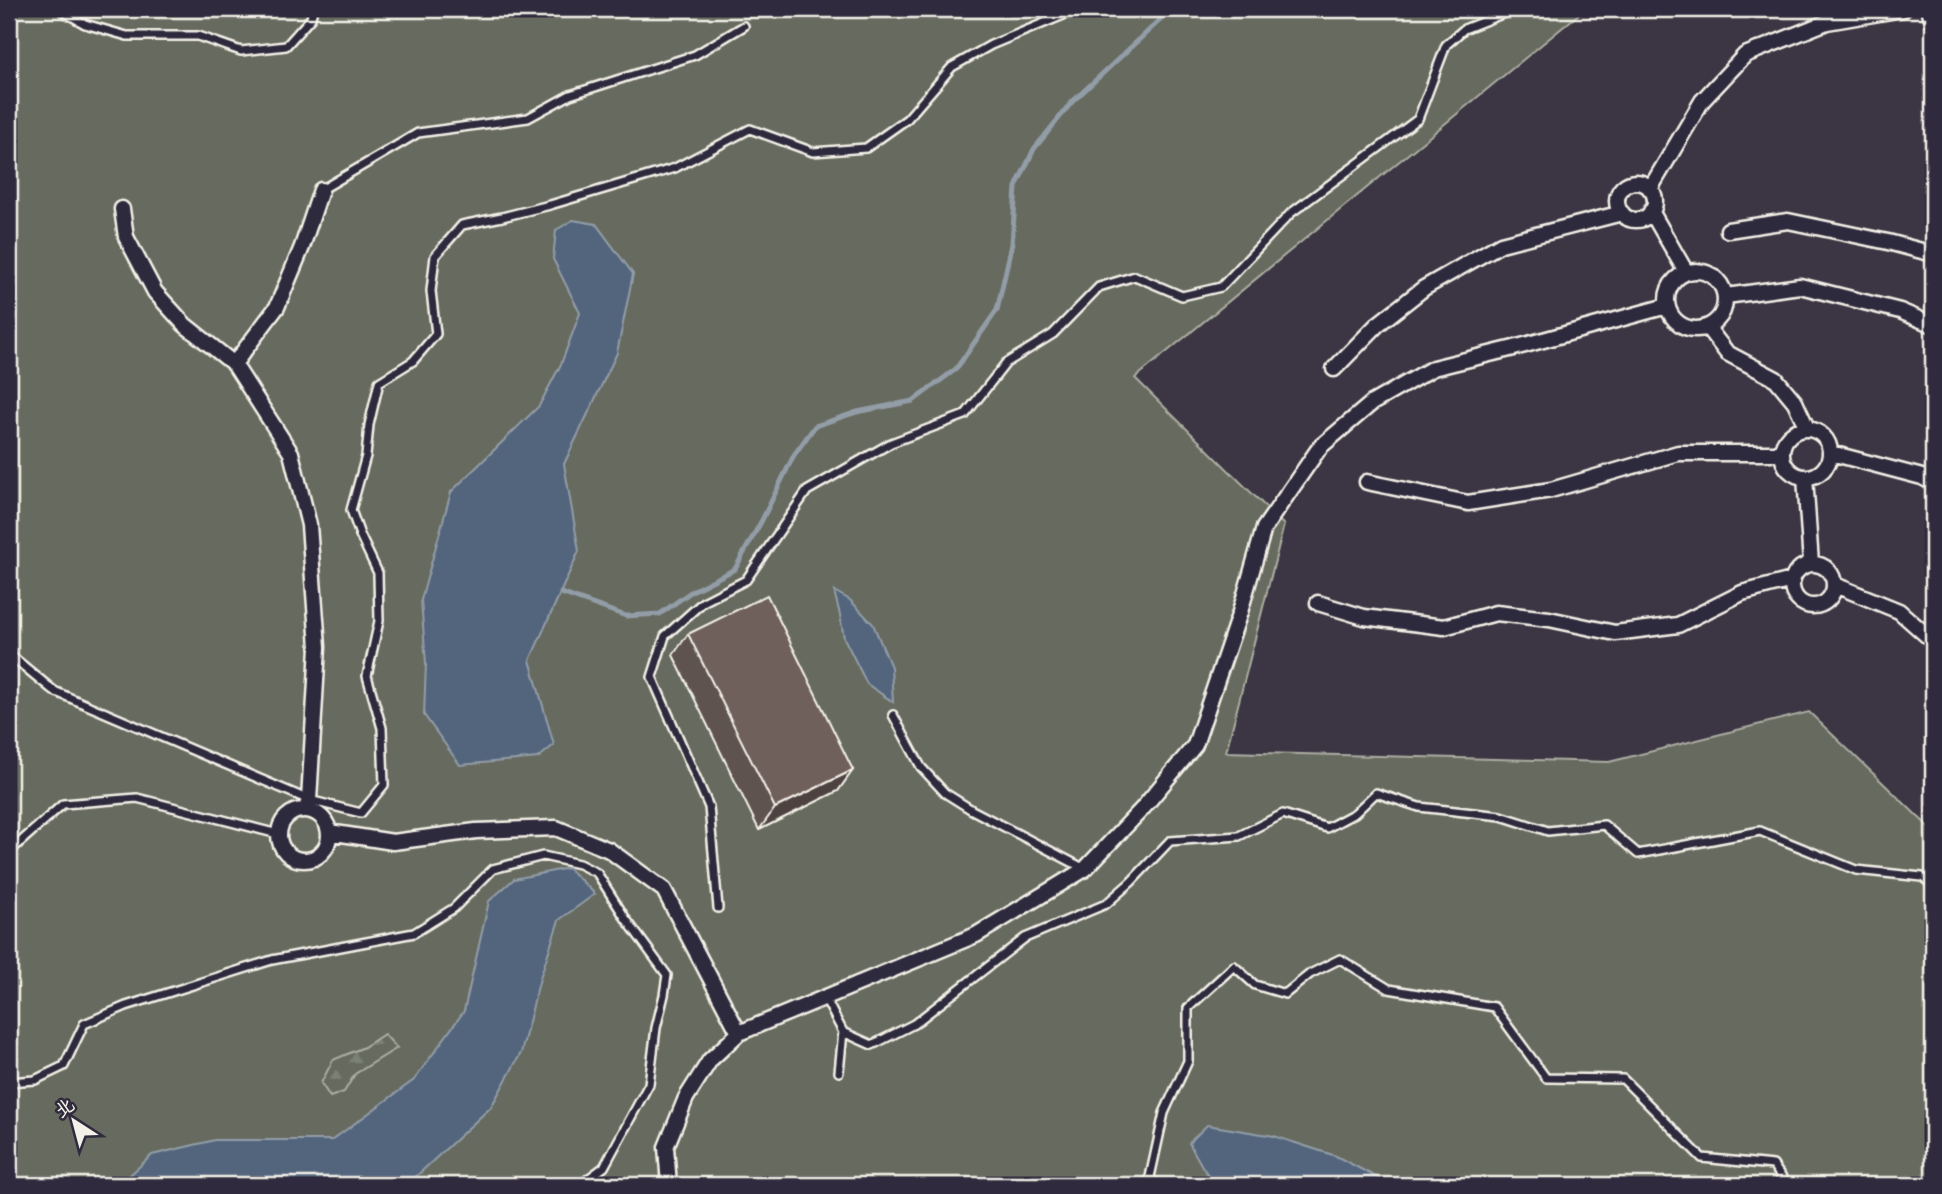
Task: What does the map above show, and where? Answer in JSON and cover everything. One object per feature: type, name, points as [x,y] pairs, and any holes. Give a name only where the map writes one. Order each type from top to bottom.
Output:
[{"type":"street","points":[[1650,189],[1702,101],[1745,55],[1827,22],[1903,9]]},
{"type":"street","points":[[1929,9],[1933,21]]},
{"type":"street","points":[[1632,183],[1645,185],[1650,189],[1654,200],[1651,211],[1637,220],[1622,214],[1617,201],[1621,189],[1632,183]]},
{"type":"street","points":[[234,364],[277,307],[302,247],[321,190]]},
{"type":"street","points":[[122,209],[126,237],[155,292],[185,325],[234,364],[291,453],[309,525],[318,647],[308,805]]},
{"type":"street","points":[[1651,211],[1686,272]]},
{"type":"street","points":[[1334,369],[1377,325],[1423,288],[1502,244],[1622,214]]},
{"type":"street","points":[[1728,230],[1788,221],[1933,254]]},
{"type":"street","points":[[1695,270],[1719,280],[1726,296],[1722,315],[1715,323],[1697,329],[1678,323],[1667,306],[1669,289],[1679,276],[1695,270]]},
{"type":"street","points":[[1726,296],[1800,286],[1900,311],[1933,326]]},
{"type":"street","points":[[669,1185],[666,1147],[687,1098],[710,1060],[739,1033],[976,935],[1085,869],[1143,808],[1195,745],[1240,612],[1264,528],[1320,447],[1372,403],[1433,368],[1667,306]]},
{"type":"street","points":[[1707,327],[1727,353],[1776,379],[1795,402],[1807,428]]},
{"type":"street","points":[[1807,428],[1821,433],[1830,453],[1826,468],[1820,473],[1805,477],[1786,467],[1782,453],[1786,438],[1799,429],[1807,428]]},
{"type":"street","points":[[1367,482],[1468,503],[1551,490],[1678,453],[1782,453]]},
{"type":"street","points":[[1830,453],[1922,477],[1933,483]]},
{"type":"street","points":[[1805,477],[1811,564]]},
{"type":"street","points":[[1811,564],[1818,564],[1830,572],[1835,585],[1830,598],[1811,607],[1804,605],[1794,594],[1792,580],[1799,569],[1811,564]]},
{"type":"street","points":[[1318,603],[1364,617],[1444,627],[1496,613],[1549,619],[1615,633],[1678,625],[1742,593],[1792,580]]},
{"type":"street","points":[[1835,585],[1899,611],[1933,641]]},
{"type":"street","points":[[308,805],[322,816],[327,824],[329,840],[326,848],[313,858],[297,859],[283,850],[278,834],[284,819],[308,805]]},
{"type":"street","points":[[329,832],[393,842],[476,831],[556,828],[609,850],[664,890],[739,1033]]},
{"type":"lane","points":[[59,9],[85,24],[127,36],[198,36],[242,51],[286,46],[311,18],[313,9]]},
{"type":"lane","points":[[413,9],[429,9]]},
{"type":"lane","points":[[9,654],[54,691],[308,805],[362,813],[384,785],[382,728],[367,676],[379,621],[378,573],[351,510],[366,456],[369,425],[379,382],[412,360],[436,334],[431,291],[435,256],[462,225],[550,205],[675,168],[750,129],[813,152],[866,148],[907,119],[951,67],[991,45],[1078,9]]},
{"type":"lane","points":[[718,908],[709,807],[652,677],[665,636],[703,602],[746,580],[807,491],[891,443],[965,415],[1006,363],[1053,334],[1099,287],[1135,276],[1182,296],[1221,287],[1291,213],[1418,119],[1446,45],[1464,29],[1515,9]]},
{"type":"lane","points":[[321,190],[418,134],[528,118],[570,95],[695,55],[744,26]]},
{"type":"lane","points":[[893,715],[921,767],[945,793],[1085,869]]},
{"type":"lane","points":[[843,1032],[872,1045],[915,1024],[1025,938],[1105,904],[1131,882],[1170,841],[1239,836],[1283,814],[1327,828],[1354,813],[1376,793],[1419,807],[1501,816],[1548,831],[1604,825],[1638,854],[1760,831],[1856,870],[1923,877],[1933,885]]},
{"type":"lane","points":[[9,852],[64,804],[137,798],[278,834]]},
{"type":"lane","points":[[9,1082],[34,1080],[64,1066],[83,1024],[126,1006],[272,960],[414,933],[454,908],[493,869],[543,856],[579,864],[597,873],[626,919],[667,975],[656,1028],[649,1084],[604,1167],[580,1185]]},
{"type":"lane","points":[[1155,1185],[1150,1177],[1164,1113],[1188,1061],[1188,1007],[1234,966],[1255,985],[1285,994],[1310,974],[1340,959],[1389,989],[1494,1007],[1546,1078],[1623,1079],[1702,1158],[1773,1165],[1787,1185]]},
{"type":"lane","points":[[825,998],[843,1032],[839,1072]]},
{"type":"green space","points":[[9,9],[1585,9],[1135,378],[1284,525],[1226,752],[1609,762],[1809,712],[1933,831],[1933,1185],[9,1185]]},
{"type":"green space","points":[[384,1034],[397,1048],[355,1074],[344,1092],[330,1097],[321,1083],[333,1060],[364,1047]]},
{"type":"water","points":[[573,220],[596,224],[633,274],[617,353],[564,464],[579,551],[530,660],[554,745],[538,758],[460,765],[424,715],[426,663],[421,600],[451,492],[539,406],[561,364],[580,313],[553,259],[556,230]]},
{"type":"water","points":[[834,591],[850,600],[873,624],[891,667],[893,702],[867,684],[844,638]]},
{"type":"water","points":[[568,868],[595,894],[559,920],[540,978],[521,1053],[491,1107],[409,1183],[119,1185],[152,1155],[215,1140],[332,1140],[414,1080],[464,1011],[489,901],[514,879]]},
{"type":"water","points":[[1207,1125],[1274,1136],[1336,1156],[1391,1185],[1216,1185],[1189,1143]]},
{"type":"building","points":[[767,595],[853,770],[775,808],[688,634]]},
{"type":"waterway","points":[[561,593],[626,616],[660,614],[692,591],[735,569],[794,455],[815,426],[857,412],[913,401],[956,369],[997,310],[1012,244],[1016,187],[1034,149],[1072,102],[1159,21],[1164,9]]}]
